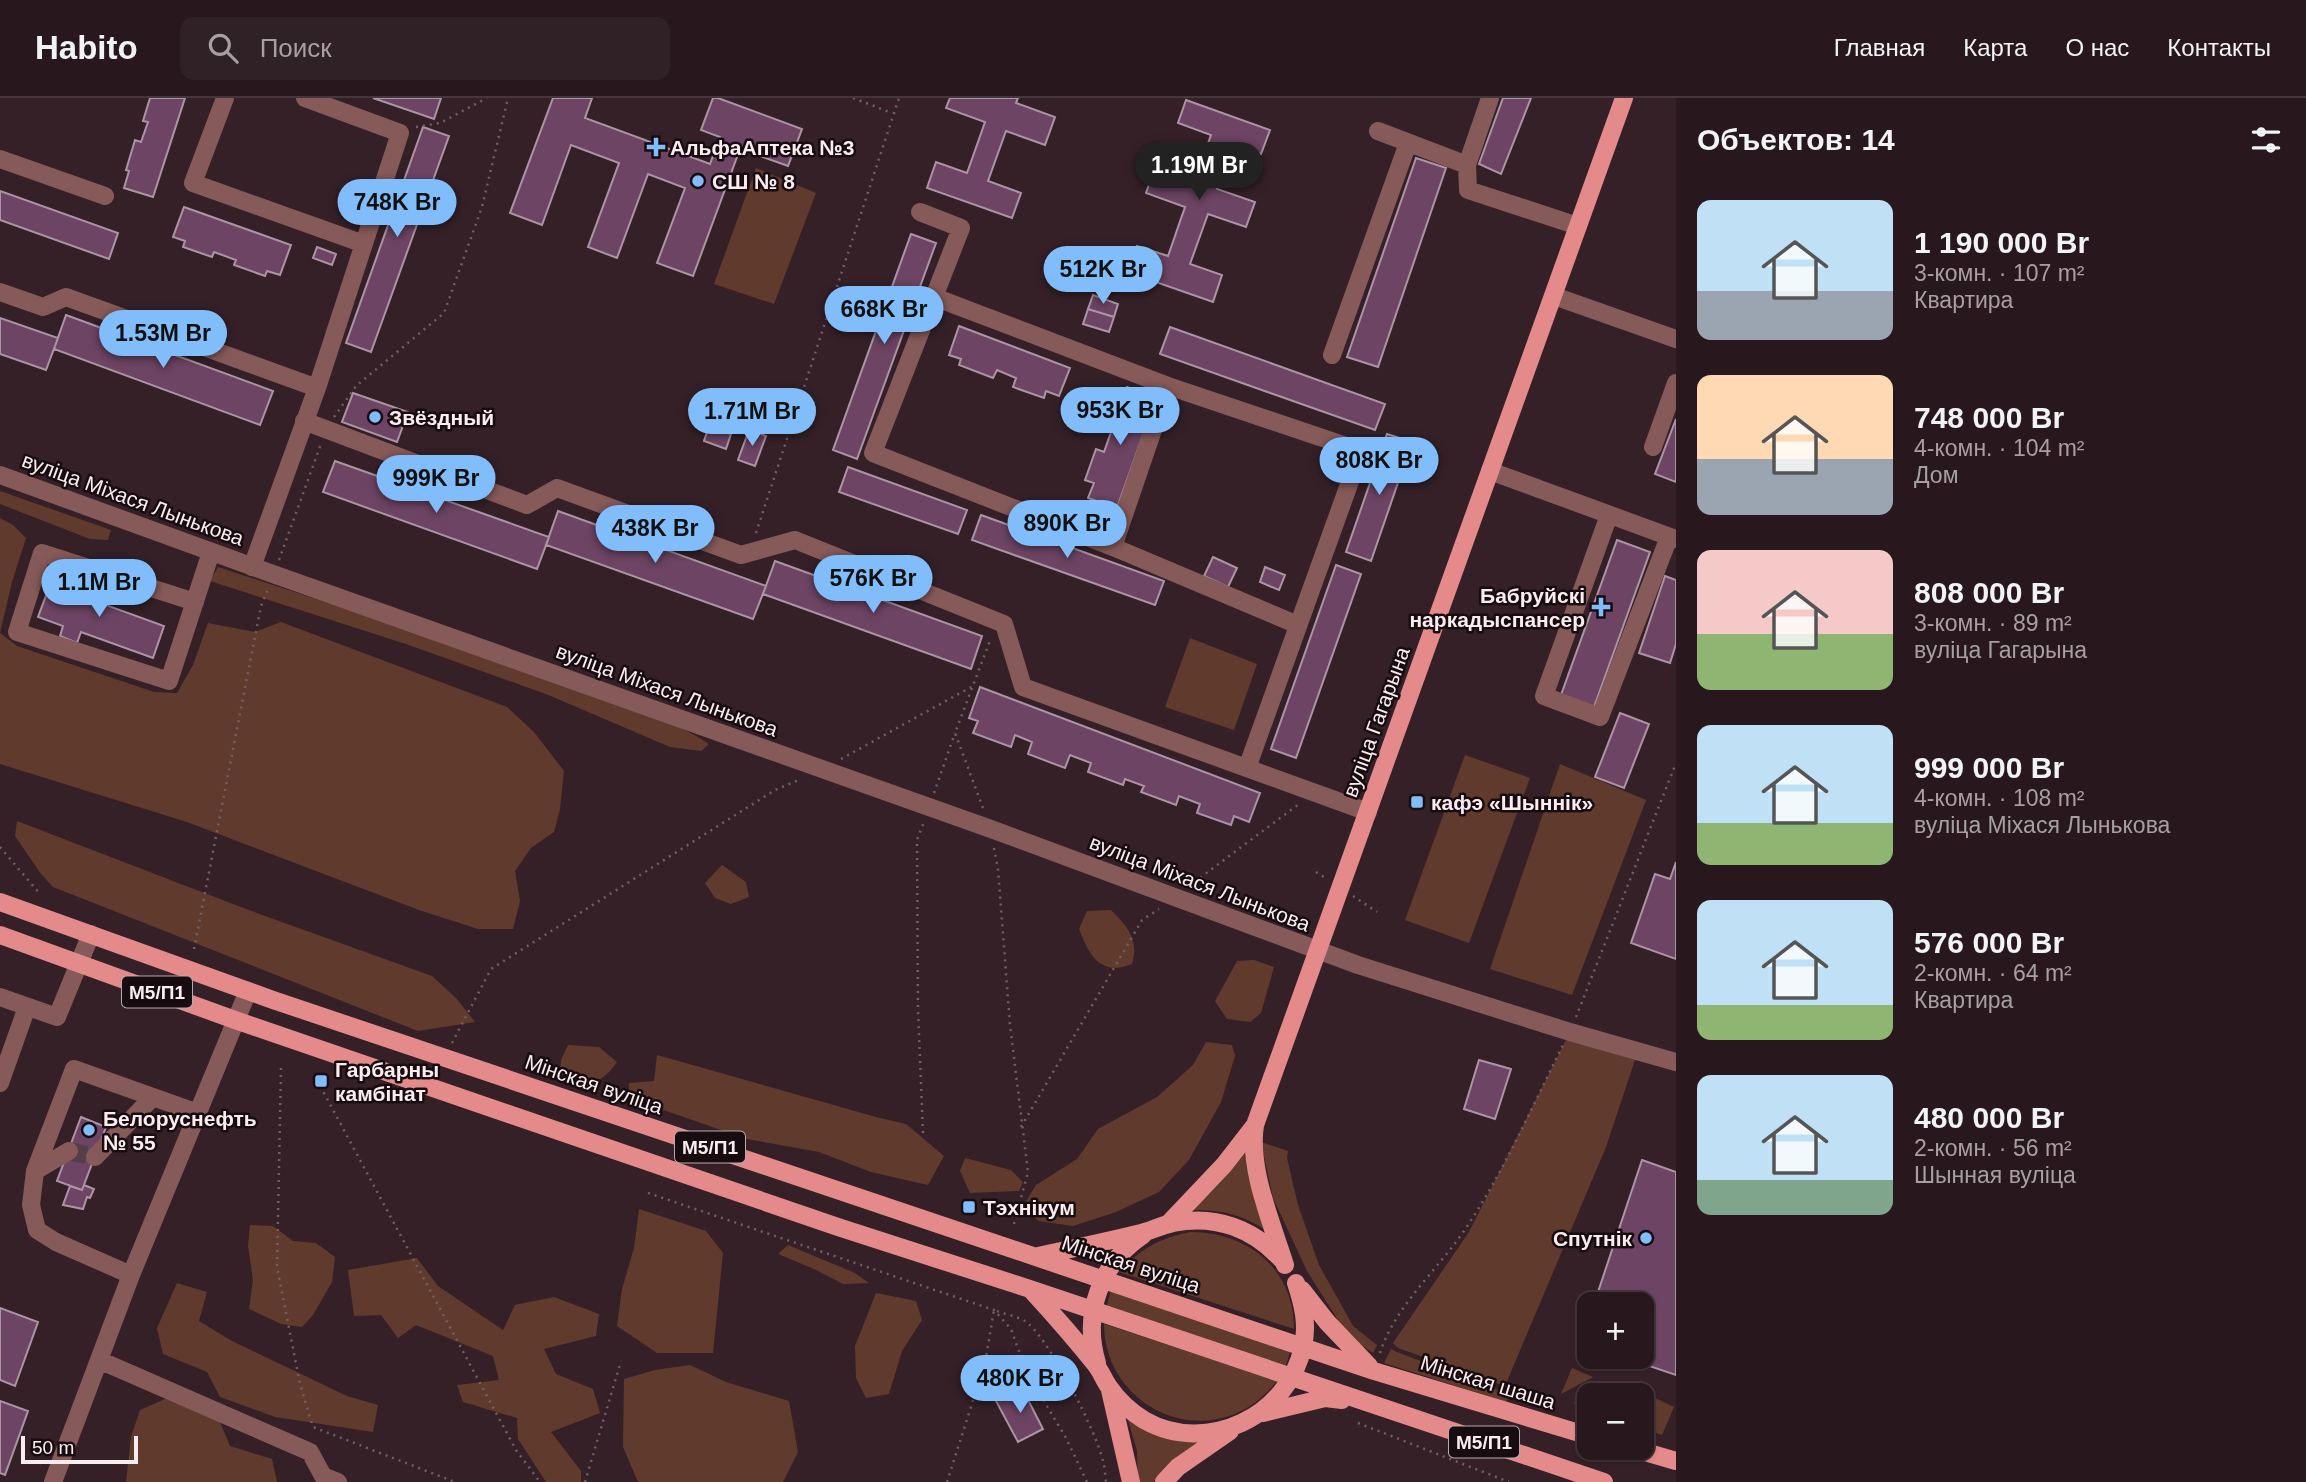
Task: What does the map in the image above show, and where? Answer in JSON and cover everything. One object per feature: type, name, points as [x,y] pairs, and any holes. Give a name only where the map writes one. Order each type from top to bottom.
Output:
[{"type":"main road","name":"вуліца Гагарына","points":[[1285,1265],[1259,1180],[1253,1134],[1255,1125],[1624,98]]},
{"type":"main road","name":"Мінская вуліца","points":[[0,902],[248,991],[1374,1371]]},
{"type":"main road","name":"М5/П1","points":[[0,935],[235,1020],[825,1222],[1604,1482]]},
{"type":"main road","name":"вуліца Гагарына","points":[[1169,1223],[1224,1165],[1255,1125]]},
{"type":"main road","points":[[1037,1256],[1148,1232],[1169,1223],[1202,1220],[1234,1226],[1262,1241],[1285,1265],[1296,1283],[1342,1339],[1374,1371]]},
{"type":"main road","points":[[1132,1482],[1109,1387],[1100,1369],[1092,1340],[1092,1310],[1102,1279],[1122,1252],[1148,1232]]},
{"type":"main road","points":[[1164,1482],[1178,1466],[1260,1414],[1278,1397],[1292,1377],[1303,1347],[1305,1325],[1303,1304],[1296,1283]]},
{"type":"main road","points":[[1030,1289],[1068,1329],[1100,1369]]},
{"type":"main road","name":"Мінская шаша","points":[[1374,1371],[1577,1432]]},
{"type":"main road","points":[[1109,1387],[1125,1405],[1145,1420],[1167,1429],[1191,1434],[1216,1432],[1239,1426]]},
{"type":"main road","points":[[1260,1414],[1325,1398],[1365,1402]]},
{"type":"main road","points":[[1654,1455],[1676,1461]]},
{"type":"street","points":[[225,98],[193,183],[364,244]]},
{"type":"street","points":[[252,566],[317,388],[400,134],[305,98]]},
{"type":"street","points":[[1490,98],[1467,165],[1468,190],[1578,226]]},
{"type":"street","points":[[1378,131],[1467,165]]},
{"type":"street","points":[[1332,355],[1408,142]]},
{"type":"street","points":[[0,159],[105,196]]},
{"type":"street","points":[[920,212],[961,228],[873,453],[1113,547],[1298,625]]},
{"type":"street","points":[[0,292],[43,307],[66,296],[317,388]]},
{"type":"street","points":[[1554,296],[1676,339]]},
{"type":"street","points":[[934,297],[1168,386],[1361,451],[1247,768]]},
{"type":"street","points":[[1653,447],[1676,383]]},
{"type":"street","points":[[1113,547],[1168,386]]},
{"type":"street","points":[[304,421],[527,505],[557,488],[741,555],[795,540],[1004,624],[1023,687],[1368,812]]},
{"type":"street","points":[[1490,471],[1609,514],[1672,538],[1600,717],[1544,696],[1609,514]]},
{"type":"street","name":"вуліца Міхася Лынькова","points":[[0,475],[991,829],[1317,951],[1570,1032],[1676,1062]]},
{"type":"street","points":[[195,602],[42,553],[17,632],[169,681],[195,602],[211,552]]},
{"type":"street","points":[[0,997],[57,1017],[91,934]]},
{"type":"street","points":[[53,1482],[131,1275],[248,991]]},
{"type":"street","points":[[0,1083],[27,1007]]},
{"type":"street","points":[[131,1275],[56,1242],[37,1230],[31,1205],[35,1171],[74,1069],[198,1113]]},
{"type":"street","points":[[95,1157],[153,1097]]},
{"type":"street","points":[[35,1171],[69,1151]]},
{"type":"street","points":[[99,1360],[310,1452],[327,1480]]},
{"type":"path","points":[[400,134],[424,124],[440,123],[487,98]]},
{"type":"path","points":[[194,949],[261,606],[325,429],[356,386],[444,313],[482,207],[508,98]]},
{"type":"path","points":[[853,98],[893,113]]},
{"type":"path","points":[[750,553],[899,98]]},
{"type":"path","points":[[923,1133],[918,1010],[917,840],[997,622]]},
{"type":"path","points":[[452,1043],[491,969],[775,790],[823,769],[973,686]]},
{"type":"path","points":[[955,733],[991,829],[998,869],[1010,1025],[1028,1172],[1014,1224]]},
{"type":"path","points":[[1380,1353],[1383,1341],[1410,1300],[1466,1228],[1489,1191],[1570,1032],[1676,762]]},
{"type":"path","points":[[1021,1126],[1142,920],[1314,792]]},
{"type":"path","points":[[0,847],[40,894]]},
{"type":"path","points":[[281,1068],[276,1267],[300,1384],[313,1427],[455,1482]]},
{"type":"path","points":[[317,1080],[516,1450],[540,1482]]},
{"type":"path","points":[[648,1194],[1024,1321],[1039,1334],[1050,1349],[1091,1428],[1103,1459],[1106,1482]]},
{"type":"path","points":[[947,1482],[985,1363],[995,1310]]},
{"type":"path","points":[[995,1310],[1012,1329],[1026,1371],[1066,1438],[1087,1482]]},
{"type":"path","points":[[585,1482],[621,1361]]},
{"type":"path","points":[[1358,1423],[1509,1482]]},
{"type":"shaded area","points":[[756,168],[816,193],[774,304],[714,284]]},
{"type":"shaded area","points":[[0,491],[111,530],[108,540],[90,539],[0,504]]},
{"type":"shaded area","points":[[0,518],[13,525],[26,538],[0,633]]},
{"type":"shaded area","points":[[218,567],[439,640],[642,712],[677,726],[709,744],[701,751],[670,747],[546,694],[406,644],[210,581]]},
{"type":"shaded area","points":[[281,622],[507,707],[534,732],[564,771],[560,809],[554,832],[531,848],[515,871],[520,901],[513,929],[478,929],[419,910],[187,822],[0,764],[0,633],[17,646],[154,692],[177,693],[193,665],[208,623],[255,632]]},
{"type":"shaded area","points":[[1190,638],[1257,664],[1234,730],[1165,707]]},
{"type":"shaded area","points":[[1465,755],[1530,778],[1469,943],[1405,920]]},
{"type":"shaded area","points":[[1560,764],[1646,800],[1572,995],[1490,969]]},
{"type":"shaded area","points":[[17,821],[246,909],[432,976],[456,998],[475,1022],[418,1031],[53,887],[15,836]]},
{"type":"shaded area","points":[[722,865],[746,882],[749,897],[731,904],[715,898],[705,883]]},
{"type":"shaded area","points":[[1111,910],[1127,928],[1134,948],[1132,964],[1118,968],[1108,967],[1096,960],[1079,929],[1087,911]]},
{"type":"shaded area","points":[[1254,960],[1274,967],[1261,1013],[1250,1022],[1227,1019],[1215,1001],[1237,961]]},
{"type":"shaded area","points":[[1570,1032],[1638,1051],[1606,1147],[1505,1386],[1398,1348],[1393,1343],[1469,1232]]},
{"type":"shaded area","points":[[1206,1042],[1232,1045],[1235,1056],[1221,1102],[1189,1160],[1159,1192],[1116,1212],[1073,1226],[1039,1221],[1022,1208],[1036,1185],[1077,1159],[1098,1129],[1157,1097],[1193,1065]]},
{"type":"shaded area","points":[[568,1045],[599,1047],[617,1062],[604,1077],[592,1082],[560,1075],[561,1060]]},
{"type":"shaded area","points":[[657,1055],[906,1124],[944,1156],[928,1185],[871,1172],[819,1152],[747,1139],[629,1098],[629,1083],[654,1081]]},
{"type":"shaded area","points":[[1261,1142],[1288,1151],[1287,1158],[1298,1205],[1319,1265],[1353,1326],[1377,1345],[1373,1353],[1348,1336],[1307,1271],[1273,1198]]},
{"type":"shaded area","points":[[1246,1145],[1255,1203],[1267,1231],[1249,1220],[1230,1214],[1190,1210],[1221,1181]]},
{"type":"shaded area","points":[[965,1158],[1011,1170],[1023,1182],[1019,1191],[970,1193],[960,1171]]},
{"type":"shaded area","points":[[639,1209],[706,1231],[723,1253],[713,1353],[657,1353],[617,1326],[622,1289],[634,1248]]},
{"type":"shaded area","points":[[250,1225],[273,1226],[293,1241],[316,1243],[335,1257],[332,1282],[313,1315],[302,1327],[281,1324],[249,1309],[253,1280],[248,1246]]},
{"type":"shaded area","points":[[1190,1232],[1230,1239],[1263,1258],[1286,1288],[1292,1307],[1294,1329],[1119,1272],[1151,1246]]},
{"type":"shaded area","points":[[788,1245],[855,1273],[869,1283],[843,1284],[778,1254]]},
{"type":"shaded area","points":[[417,1258],[438,1286],[503,1330],[515,1305],[554,1297],[599,1314],[596,1336],[544,1349],[556,1374],[593,1389],[600,1413],[551,1432],[581,1471],[581,1482],[546,1482],[518,1439],[517,1418],[463,1402],[457,1385],[499,1380],[493,1356],[416,1325],[398,1338],[381,1315],[354,1316],[348,1270]]},
{"type":"shaded area","points":[[177,1283],[207,1292],[199,1321],[232,1341],[347,1396],[378,1405],[373,1432],[275,1417],[220,1397],[207,1372],[163,1354],[157,1328]]},
{"type":"shaded area","points":[[1111,1290],[1291,1349],[1285,1368],[1106,1309]]},
{"type":"shaded area","points":[[876,1293],[916,1301],[922,1320],[902,1351],[889,1394],[866,1398],[856,1378],[855,1346]]},
{"type":"shaded area","points":[[1104,1324],[1277,1381],[1250,1406],[1221,1418],[1196,1421],[1172,1416],[1150,1407],[1132,1392],[1117,1373],[1107,1350]]},
{"type":"shaded area","points":[[1391,1349],[1511,1395],[1506,1402],[1384,1363]]},
{"type":"shaded area","points":[[690,1365],[726,1382],[789,1401],[798,1452],[783,1482],[638,1482],[623,1447],[624,1379],[655,1370]]},
{"type":"shaded area","points":[[1572,1368],[1593,1377],[1577,1383],[1561,1394]]},
{"type":"shaded area","points":[[179,1393],[220,1422],[230,1446],[272,1459],[277,1482],[126,1482],[131,1437],[140,1410]]},
{"type":"shaded area","points":[[1654,1397],[1674,1407],[1662,1435],[1654,1432]]},
{"type":"shaded area","points":[[1126,1413],[1202,1441],[1176,1458],[1154,1482],[1138,1482],[1137,1451]]},
{"type":"building","points":[[150,98],[185,98],[153,197],[124,188],[135,140],[141,142],[148,122],[143,121]]},
{"type":"building","points":[[373,98],[441,98],[434,119]]},
{"type":"building","name":"СШ № 8","points":[[553,98],[592,98],[585,118],[710,164],[720,137],[701,130],[713,98],[802,129],[788,166],[740,149],[693,276],[657,263],[685,188],[648,174],[617,258],[588,247],[619,163],[571,145],[542,225],[510,213]]},
{"type":"building","points":[[950,98],[1018,98],[1016,103],[1055,117],[1045,145],[1006,131],[988,181],[1021,193],[1012,218],[927,188],[936,162],[967,173],[985,122],[946,108]]},
{"type":"building","points":[[1503,98],[1531,98],[1501,174],[1479,164]]},
{"type":"building","points":[[1186,100],[1270,130],[1261,154],[1233,144],[1217,189],[1255,202],[1246,227],[1208,214],[1190,264],[1222,275],[1213,302],[1127,272],[1137,246],[1168,256],[1185,207],[1146,193],[1155,168],[1194,182],[1211,135],[1178,123]]},
{"type":"building","points":[[423,127],[449,136],[371,352],[346,343]]},
{"type":"building","points":[[1416,158],[1446,168],[1378,367],[1347,357]]},
{"type":"building","points":[[0,191],[118,233],[109,259],[0,220]]},
{"type":"building","points":[[184,207],[291,245],[280,275],[267,271],[265,276],[234,265],[236,260],[214,252],[212,257],[183,247],[185,241],[173,237]]},
{"type":"building","points":[[911,234],[936,243],[857,459],[833,450]]},
{"type":"building","points":[[317,247],[336,254],[332,265],[313,258]]},
{"type":"building","points":[[1093,295],[1118,304],[1114,317],[1088,309]]},
{"type":"building","points":[[1088,309],[1114,317],[1109,332],[1083,324]]},
{"type":"building","points":[[66,315],[273,391],[260,425],[54,349]]},
{"type":"building","points":[[0,318],[58,338],[46,370],[0,354]]},
{"type":"building","points":[[959,326],[1070,368],[1059,396],[1046,391],[1044,398],[1013,387],[1016,378],[997,370],[993,378],[959,365],[961,359],[949,355]]},
{"type":"building","points":[[1170,327],[1385,404],[1375,430],[1160,354]]},
{"type":"building","points":[[1127,387],[1156,398],[1117,508],[1088,498],[1094,483],[1085,480],[1096,449],[1104,452],[1111,432],[1103,429],[1115,397],[1123,400]]},
{"type":"building","name":"Звёздный","points":[[353,393],[408,412],[397,442],[342,422]]},
{"type":"building","points":[[1676,419],[1676,482],[1655,474]]},
{"type":"building","points":[[709,426],[731,434],[726,449],[704,441]]},
{"type":"building","points":[[749,430],[766,436],[755,466],[738,460]]},
{"type":"building","points":[[1387,434],[1412,442],[1371,561],[1346,552]]},
{"type":"building","points":[[335,461],[549,537],[537,569],[323,492]]},
{"type":"building","points":[[848,467],[967,510],[958,534],[839,492]]},
{"type":"building","points":[[558,511],[766,586],[753,619],[546,545]]},
{"type":"building","points":[[981,515],[1164,581],[1155,605],[972,540]]},
{"type":"building","points":[[1617,540],[1650,552],[1594,707],[1561,695]]},
{"type":"building","points":[[1213,557],[1237,568],[1228,587],[1204,576]]},
{"type":"building","points":[[775,561],[982,636],[971,669],[763,594]]},
{"type":"building","points":[[1336,565],[1361,574],[1296,758],[1271,749]]},
{"type":"building","points":[[1265,567],[1285,575],[1279,590],[1260,582]]},
{"type":"building","points":[[81,573],[99,579],[92,600],[164,626],[153,658],[81,632],[77,643],[60,636],[63,626],[38,617],[50,585],[74,594]]},
{"type":"building","points":[[1665,576],[1676,580],[1676,644],[1670,663],[1639,653]]},
{"type":"building","points":[[980,687],[1260,793],[1249,822],[1234,816],[1231,825],[1197,813],[1200,804],[1179,796],[1176,805],[1141,792],[1144,786],[1125,779],[1123,785],[1088,772],[1091,763],[1070,755],[1065,768],[1028,754],[1032,742],[1015,735],[1011,747],[973,733],[978,721],[969,718]]},
{"type":"building","points":[[1620,713],[1649,724],[1624,788],[1595,777]]},
{"type":"building","points":[[1676,862],[1676,959],[1631,943],[1655,874],[1670,879]]},
{"type":"building","points":[[1479,1060],[1511,1069],[1495,1119],[1464,1109]]},
{"type":"building","points":[[81,1117],[106,1127],[82,1190],[57,1181]]},
{"type":"building","name":"Спутнік","points":[[1642,1160],[1676,1172],[1676,1375],[1654,1368],[1654,1292],[1598,1292]]},
{"type":"building","points":[[84,1185],[94,1189],[90,1198],[87,1197],[83,1209],[63,1205],[70,1186],[82,1190]]},
{"type":"building","points":[[0,1308],[38,1322],[15,1386],[0,1380]]},
{"type":"building","points":[[1022,1388],[1043,1429],[1018,1442],[996,1401]]},
{"type":"building","points":[[0,1401],[28,1411],[5,1475],[0,1473]]},
{"type":"tunnel","points":[[69,1151],[95,1157]]},
{"type":"place","name":"АльфаАптека №3","points":[[656,147]]},
{"type":"place","name":"СШ № 8","points":[[698,181]]},
{"type":"place","name":"Звёздный","points":[[375,417]]},
{"type":"place","name":"Бабруйскі наркадыспансер","points":[[1601,607]]},
{"type":"place","name":"кафэ «Шыннік»","points":[[1417,802]]},
{"type":"place","name":"Гарбарны камбінат","points":[[321,1081]]},
{"type":"place","name":"Белоруснефть № 55","points":[[89,1130]]},
{"type":"place","name":"Тэхнікум","points":[[969,1207]]},
{"type":"place","name":"Спутнік","points":[[1646,1238]]}]
